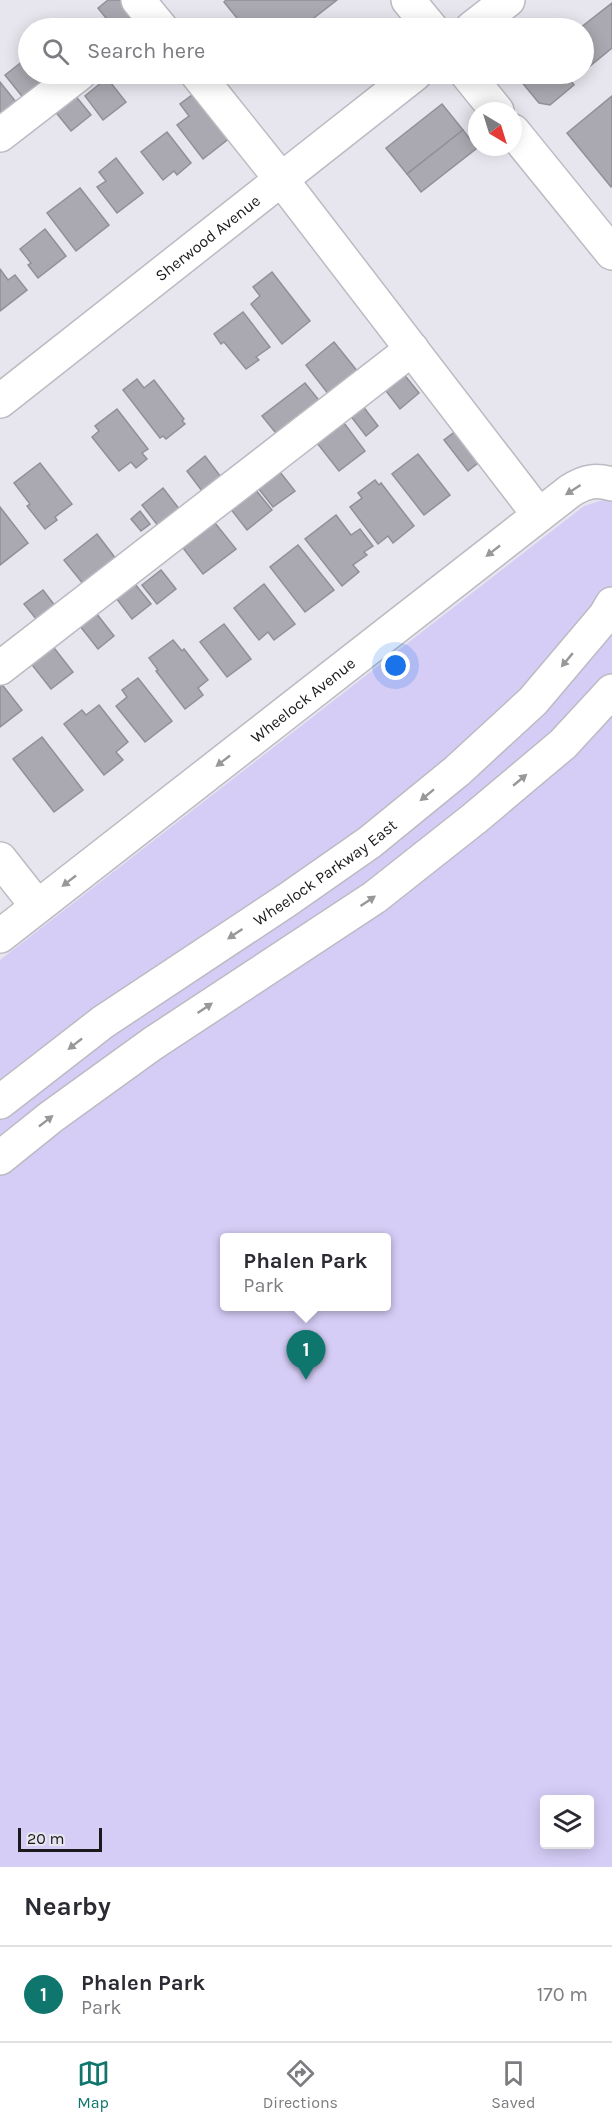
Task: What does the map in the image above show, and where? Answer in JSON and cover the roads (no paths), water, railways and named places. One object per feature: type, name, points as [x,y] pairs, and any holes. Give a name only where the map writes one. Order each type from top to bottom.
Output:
[{"type":"street","points":[[408,0],[423,18]]},
{"type":"street","points":[[485,18],[508,0]]},
{"type":"street","points":[[0,135],[65,84]]},
{"type":"street","points":[[205,84],[281,179],[539,515]]},
{"type":"street","name":"Sherwood Avenue","points":[[0,400],[402,84]]},
{"type":"street","points":[[475,84],[490,102]]},
{"type":"street","points":[[522,142],[612,254]]},
{"type":"street","points":[[0,668],[412,349]]},
{"type":"street","name":"Wheelock Avenue","points":[[0,936],[578,486],[589,481],[612,484]]},
{"type":"street","name":"Wheelock Parkway East","points":[[0,1102],[103,1022],[370,842],[457,771],[533,701],[605,616],[612,604]]},
{"type":"street","points":[[0,1158],[51,1117],[152,1044],[375,897],[475,818],[563,744],[612,691]]},
{"type":"street","points":[[0,859],[37,906]]},
{"type":"place","name":"Phalen Park","points":[[306,1380]]}]
